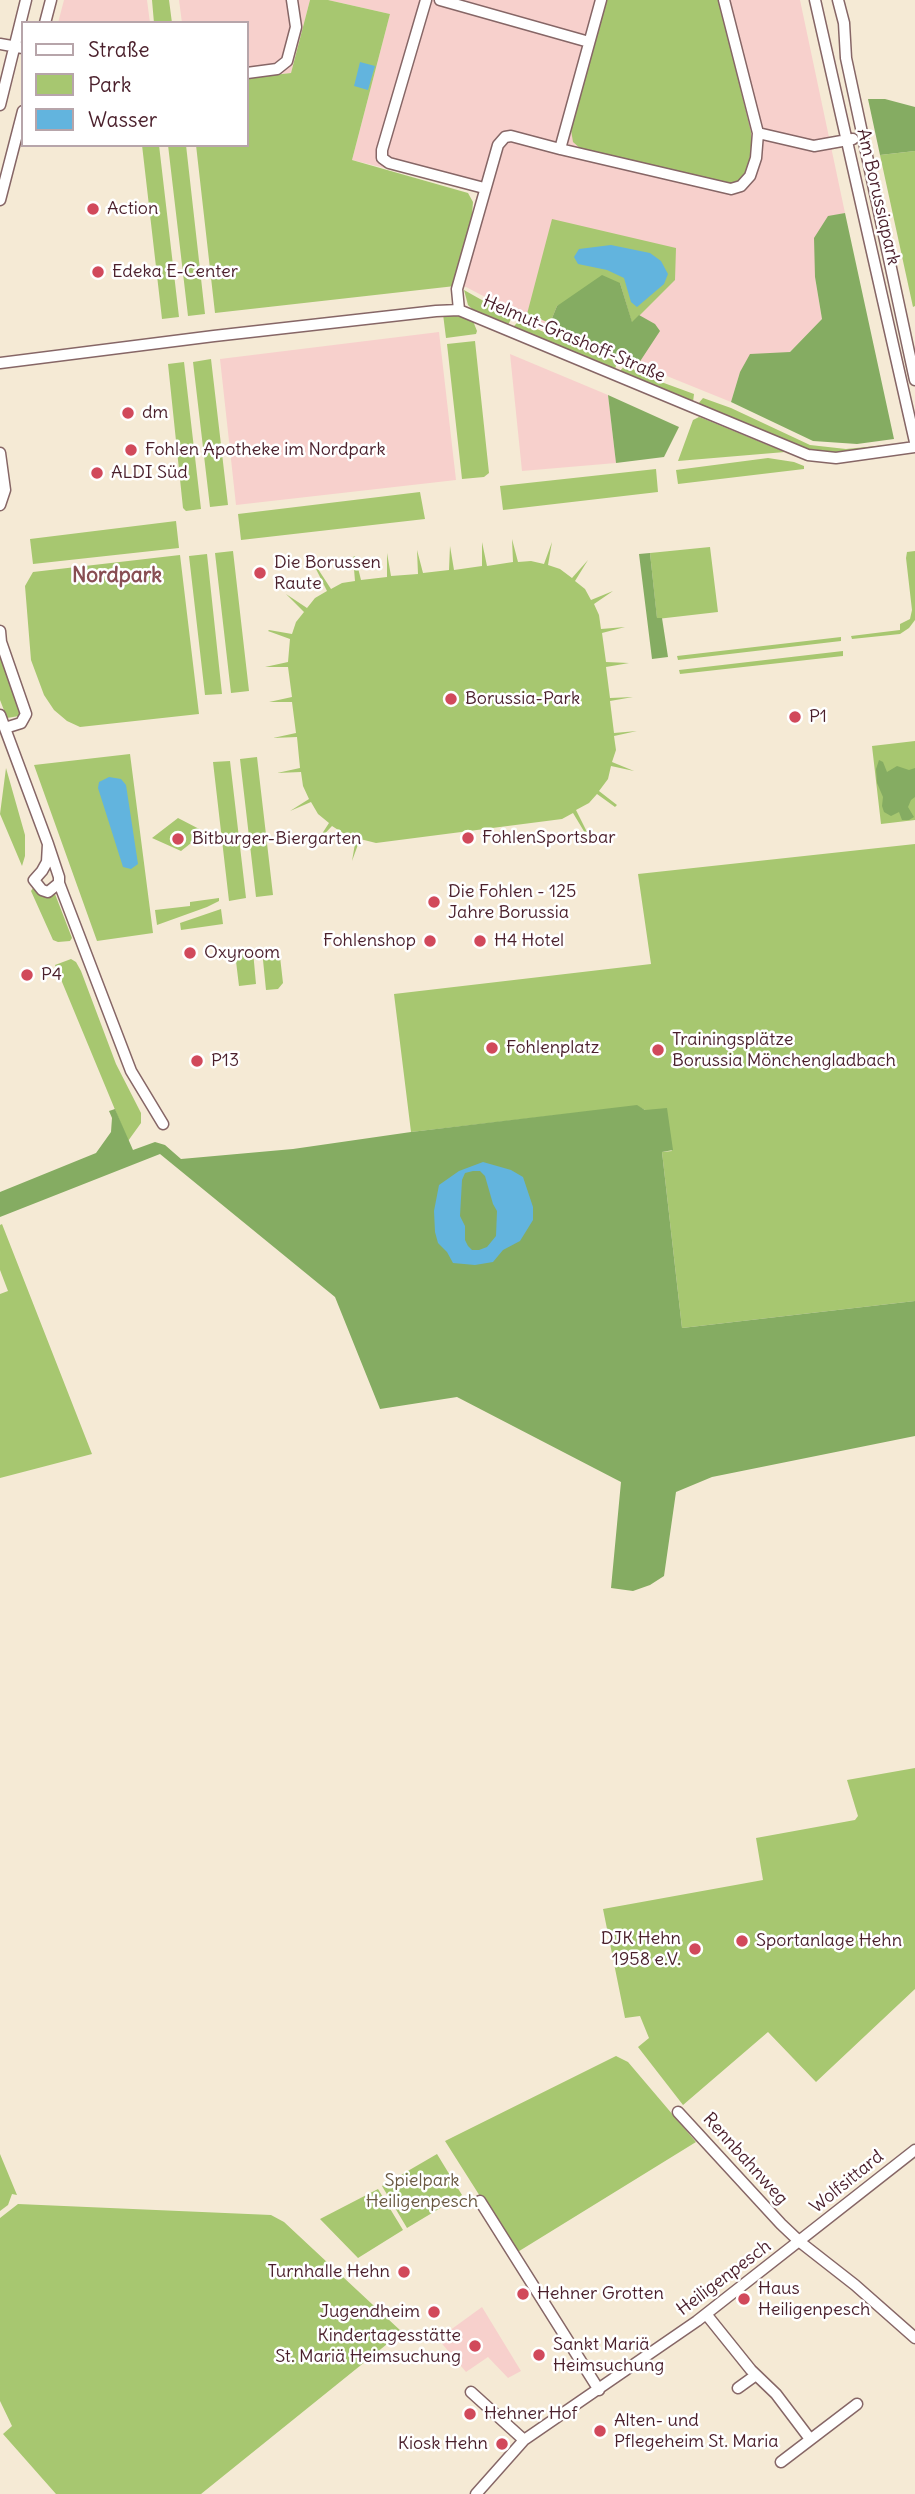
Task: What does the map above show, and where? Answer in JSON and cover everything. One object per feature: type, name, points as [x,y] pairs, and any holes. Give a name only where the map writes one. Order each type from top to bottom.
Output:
[{"type":"street","points":[[23,21],[26,0]]},
{"type":"street","points":[[46,21],[51,0]]},
{"type":"street","points":[[248,73],[277,69],[287,61],[296,27],[292,0]]},
{"type":"street","points":[[426,0],[382,150],[382,158],[389,163],[484,188]]},
{"type":"street","points":[[440,0],[589,42]]},
{"type":"street","points":[[560,149],[601,0]]},
{"type":"street","points":[[459,310],[457,289],[484,188],[498,145],[505,137],[512,136],[645,171],[732,189],[741,186],[750,176],[756,158],[758,133],[724,0]]},
{"type":"street","name":"Am Borussiapark","points":[[815,0],[915,445]]},
{"type":"street","name":"Am Borussiapark","points":[[838,0],[844,23],[846,58],[862,137],[915,380]]},
{"type":"street","points":[[0,44],[20,49],[0,105]]},
{"type":"street","points":[[0,200],[21,119]]},
{"type":"street","points":[[758,133],[814,146],[862,137]]},
{"type":"street","name":"Helmut-Grashoff-Straße","points":[[0,363],[214,335],[459,310],[808,455],[836,458],[915,445]]},
{"type":"street","points":[[0,453],[5,490],[0,505]]},
{"type":"street","points":[[0,631],[1,642],[26,714],[21,723],[5,728]]},
{"type":"street","points":[[0,715],[48,844],[59,883],[131,1071],[163,1124]]},
{"type":"street","points":[[48,844],[47,862],[34,880],[41,890],[48,892],[59,883]]},
{"type":"street","name":"Rennbahnweg","points":[[678,2112],[781,2224],[915,2338]]},
{"type":"street","name":"Wolfsittard","points":[[800,2242],[915,2150]]},
{"type":"street","points":[[480,2201],[599,2390]]},
{"type":"street","name":"Heiligenpesch","points":[[476,2494],[524,2440],[706,2314],[800,2242]]},
{"type":"street","points":[[706,2314],[739,2357],[776,2394],[810,2439]]},
{"type":"street","points":[[738,2388],[757,2375]]},
{"type":"street","points":[[471,2392],[524,2440]]},
{"type":"street","points":[[781,2462],[857,2404]]},
{"type":"shaded area","points":[[64,0],[147,0],[150,21],[59,21]]},
{"type":"shaded area","points":[[179,0],[310,0],[291,73],[248,78],[248,21],[182,21]]},
{"type":"shaded area","points":[[328,0],[800,0],[845,213],[828,217],[815,277],[822,319],[790,352],[740,372],[731,402],[531,321],[466,287],[455,286],[478,191],[352,160],[390,14]]},
{"type":"shaded area","points":[[439,332],[456,480],[236,505],[220,359]]},
{"type":"shaded area","points":[[510,354],[608,395],[616,463],[522,471]]},
{"type":"shaded area","name":"Kindertagesstätte St. Mariä Heimsuchung","points":[[482,2307],[521,2371],[508,2378],[488,2357],[466,2372],[438,2339]]},
{"type":"green space","points":[[152,0],[169,0],[172,21],[154,21]]},
{"type":"green space","points":[[310,0],[328,0],[390,14],[352,160],[468,193],[473,202],[472,215],[455,286],[215,313],[196,147],[248,147],[248,78],[291,73]]},
{"type":"green space","points":[[605,0],[719,0],[751,132],[752,146],[746,176],[735,184],[581,149],[573,142],[571,130]]},
{"type":"green space","points":[[868,99],[885,99],[915,107],[915,151],[880,155]]},
{"type":"green space","points":[[142,147],[159,147],[179,317],[162,319]]},
{"type":"green space","points":[[168,147],[186,147],[205,314],[188,316]]},
{"type":"green space","points":[[915,151],[915,306],[913,307],[880,155]]},
{"type":"green space","points":[[845,213],[894,439],[857,444],[813,441],[731,402],[740,372],[750,354],[790,352],[822,319],[815,277],[814,238],[828,216]]},
{"type":"green space","points":[[552,219],[676,248],[675,280],[632,323],[620,283],[557,306],[550,323],[527,314]]},
{"type":"green space","points":[[602,275],[620,283],[632,322],[639,315],[655,324],[660,331],[637,366],[548,328],[557,306]]},
{"type":"green space","points":[[464,290],[512,317],[508,325],[473,310],[468,305]]},
{"type":"green space","points":[[443,314],[473,321],[476,334],[446,338]]},
{"type":"green space","points":[[519,321],[591,353],[617,361],[615,370],[513,327]]},
{"type":"green space","points":[[475,341],[489,473],[484,477],[462,479],[447,344]]},
{"type":"green space","points":[[211,359],[228,505],[210,507],[193,362]]},
{"type":"green space","points":[[184,362],[201,509],[186,511],[183,508],[168,364]]},
{"type":"green space","points":[[625,365],[694,394],[693,402],[620,371]]},
{"type":"green space","points":[[608,395],[679,427],[664,457],[616,463]]},
{"type":"green space","points":[[703,398],[731,408],[810,445],[846,449],[897,446],[837,454],[805,449],[698,404]]},
{"type":"green space","points":[[699,417],[785,452],[678,461],[693,420]]},
{"type":"green space","points":[[768,458],[794,462],[804,466],[804,469],[678,484],[676,470]]},
{"type":"green space","points":[[656,469],[658,492],[503,510],[500,486]]},
{"type":"green space","points":[[420,492],[425,519],[241,540],[238,514]]},
{"type":"green space","points":[[176,521],[179,548],[33,564],[30,539]]},
{"type":"green space","name":"Borussia-Park","points":[[512,539],[518,562],[544,564],[552,542],[548,565],[560,569],[572,578],[588,560],[575,581],[585,589],[591,600],[613,591],[594,604],[601,629],[625,627],[602,633],[606,662],[629,663],[606,667],[610,698],[633,697],[610,701],[614,733],[637,731],[614,736],[616,750],[612,762],[634,771],[611,766],[608,779],[599,791],[617,805],[615,807],[597,794],[589,803],[576,810],[587,832],[585,833],[573,813],[562,819],[376,843],[360,839],[352,861],[356,838],[332,826],[316,843],[329,823],[318,814],[311,802],[290,811],[309,799],[301,772],[277,773],[300,768],[297,737],[273,738],[296,733],[292,702],[269,702],[292,697],[288,667],[265,667],[288,662],[290,639],[268,631],[292,634],[296,622],[304,612],[286,594],[307,608],[315,598],[327,591],[316,569],[331,589],[342,583],[355,581],[355,556],[361,580],[387,577],[387,553],[391,576],[418,574],[417,550],[423,573],[449,570],[450,546],[454,570],[482,566],[482,542],[487,566],[513,562]]},
{"type":"green space","points":[[710,547],[718,612],[657,619],[650,553]]},
{"type":"green space","points":[[233,551],[249,691],[231,693],[215,553]]},
{"type":"green space","points":[[915,551],[915,620],[900,634],[852,639],[851,636],[900,630],[900,624],[910,619],[912,610],[906,558],[907,552]]},
{"type":"green space","points":[[650,553],[657,618],[662,618],[668,657],[652,659],[639,554]]},
{"type":"green space","points":[[207,554],[222,694],[205,695],[189,556]]},
{"type":"green space","points":[[180,555],[199,714],[80,727],[67,721],[54,710],[44,695],[31,660],[25,586],[33,572]]},
{"type":"green space","points":[[841,637],[841,641],[678,660],[677,656]]},
{"type":"green space","points":[[843,651],[843,656],[680,674],[679,670]]},
{"type":"green space","points":[[0,655],[21,714],[19,716],[7,718],[0,700]]},
{"type":"green space","points":[[915,741],[915,820],[881,824],[872,746]]},
{"type":"green space","points":[[130,754],[153,933],[97,941],[34,765]]},
{"type":"green space","points":[[257,757],[273,895],[256,897],[240,759]]},
{"type":"green space","points":[[879,760],[883,762],[887,772],[897,766],[909,770],[915,768],[915,797],[908,807],[914,817],[909,820],[902,820],[899,812],[891,816],[884,812],[883,797],[877,783],[876,769]]},
{"type":"green space","points":[[230,761],[246,898],[229,901],[213,762]]},
{"type":"green space","points":[[6,768],[25,835],[22,866],[0,814]]},
{"type":"green space","points":[[178,818],[205,832],[181,851],[152,838]]},
{"type":"green space","name":"Trainingsplätze Borussia Mönchengladbach","points":[[915,844],[915,1301],[682,1328],[662,1152],[672,1151],[645,1110],[637,1106],[411,1132],[394,994],[651,964],[638,874]]},
{"type":"green space","points":[[33,888],[47,895],[55,894],[72,938],[70,941],[53,940],[31,891]]},
{"type":"green space","points":[[219,898],[219,901],[207,907],[157,925],[155,910],[190,906],[190,902]]},
{"type":"green space","points":[[221,909],[223,924],[181,930],[180,923]]},
{"type":"green space","points":[[279,948],[283,983],[278,989],[266,990],[262,950]]},
{"type":"green space","points":[[253,951],[256,984],[239,986],[235,953]]},
{"type":"green space","points":[[71,959],[81,971],[116,1064],[141,1113],[141,1123],[128,1141],[55,965]]},
{"type":"green space","points":[[637,1105],[645,1110],[667,1108],[673,1150],[662,1152],[682,1328],[915,1301],[915,1436],[712,1477],[676,1492],[664,1576],[633,1591],[611,1588],[621,1482],[457,1397],[380,1409],[335,1297],[160,1154],[0,1217],[0,1192],[96,1153],[111,1132],[112,1118],[109,1111],[115,1109],[133,1150],[155,1142],[165,1145],[181,1159],[293,1149]]},
{"type":"green space","points":[[2,1224],[92,1454],[0,1478],[0,1294],[8,1291],[0,1270]]},
{"type":"green space","points":[[915,1768],[915,1989],[816,2082],[768,2032],[683,2105],[638,2047],[649,2038],[640,2016],[625,2018],[603,1909],[763,1880],[756,1838],[855,1820],[858,1816],[847,1780]]},
{"type":"green space","points":[[616,2056],[628,2062],[696,2142],[516,2253],[445,2141]]},
{"type":"green space","points":[[0,2154],[17,2195],[12,2194],[8,2205],[0,2211]]},
{"type":"green space","name":"Spielpark Heiligenpesch","points":[[437,2154],[462,2195],[407,2228],[382,2186]]},
{"type":"green space","points":[[378,2189],[403,2230],[358,2258],[320,2219]]},
{"type":"green space","points":[[18,2204],[271,2215],[284,2222],[402,2332],[201,2494],[56,2494],[3,2434],[12,2426],[0,2401],[0,2218]]},
{"type":"water","points":[[360,62],[375,66],[368,90],[354,86]]},
{"type":"water","points":[[611,245],[650,253],[661,261],[668,274],[664,284],[637,307],[631,302],[624,278],[607,270],[578,264],[574,257],[579,249]]},
{"type":"water","points":[[109,777],[121,779],[126,785],[138,864],[131,869],[123,867],[98,788],[99,782]]},
{"type":"water","points":[[483,1162],[511,1170],[523,1177],[533,1207],[533,1220],[520,1241],[503,1250],[493,1262],[475,1265],[453,1263],[438,1243],[434,1211],[439,1185],[459,1171]],"holes":[[[480,1171],[485,1176],[497,1211],[496,1236],[487,1247],[472,1250],[465,1240],[465,1226],[460,1216],[462,1180],[465,1173]]]},
{"type":"place","name":"Action","points":[[93,209]]},
{"type":"place","name":"Edeka E-Center","points":[[98,272]]},
{"type":"place","name":"dm","points":[[128,413]]},
{"type":"place","name":"Fohlen Apotheke im Nordpark","points":[[131,450]]},
{"type":"place","name":"ALDI Süd","points":[[97,473]]},
{"type":"place","name":"Die Borussen Raute","points":[[260,573]]},
{"type":"place","name":"Borussia-Park","points":[[451,699]]},
{"type":"place","name":"P1","points":[[795,717]]},
{"type":"place","name":"FohlenSportsbar","points":[[468,838]]},
{"type":"place","name":"Bitburger-Biergarten","points":[[178,839]]},
{"type":"place","name":"Die Fohlen - 125 Jahre Borussia","points":[[434,902]]},
{"type":"place","name":"Fohlenshop","points":[[430,941]]},
{"type":"place","name":"H4 Hotel","points":[[480,941]]},
{"type":"place","name":"Oxyroom","points":[[190,953]]},
{"type":"place","name":"P4","points":[[27,975]]},
{"type":"place","name":"Fohlenplatz","points":[[492,1048]]},
{"type":"place","name":"Trainingsplätze Borussia Mönchengladbach","points":[[658,1050]]},
{"type":"place","name":"P13","points":[[197,1061]]},
{"type":"place","name":"Sportanlage Hehn","points":[[742,1941]]},
{"type":"place","name":"DJK Hehn 1958 e.V.","points":[[695,1949]]},
{"type":"place","name":"Turnhalle Hehn","points":[[404,2272]]},
{"type":"place","name":"Hehner Grotten","points":[[523,2294]]},
{"type":"place","name":"Haus Heiligenpesch","points":[[744,2299]]},
{"type":"place","name":"Jugendheim","points":[[434,2312]]},
{"type":"place","name":"Kindertagesstätte St. Mariä Heimsuchung","points":[[475,2346]]},
{"type":"place","name":"Sankt Mariä Heimsuchung","points":[[539,2355]]},
{"type":"place","name":"Hehner Hof","points":[[470,2414]]},
{"type":"place","name":"Alten- und Pflegeheim St. Maria","points":[[600,2431]]},
{"type":"place","name":"Kiosk Hehn","points":[[502,2444]]},
{"type":"district","name":"Nordpark","points":[[117,576]]}]
